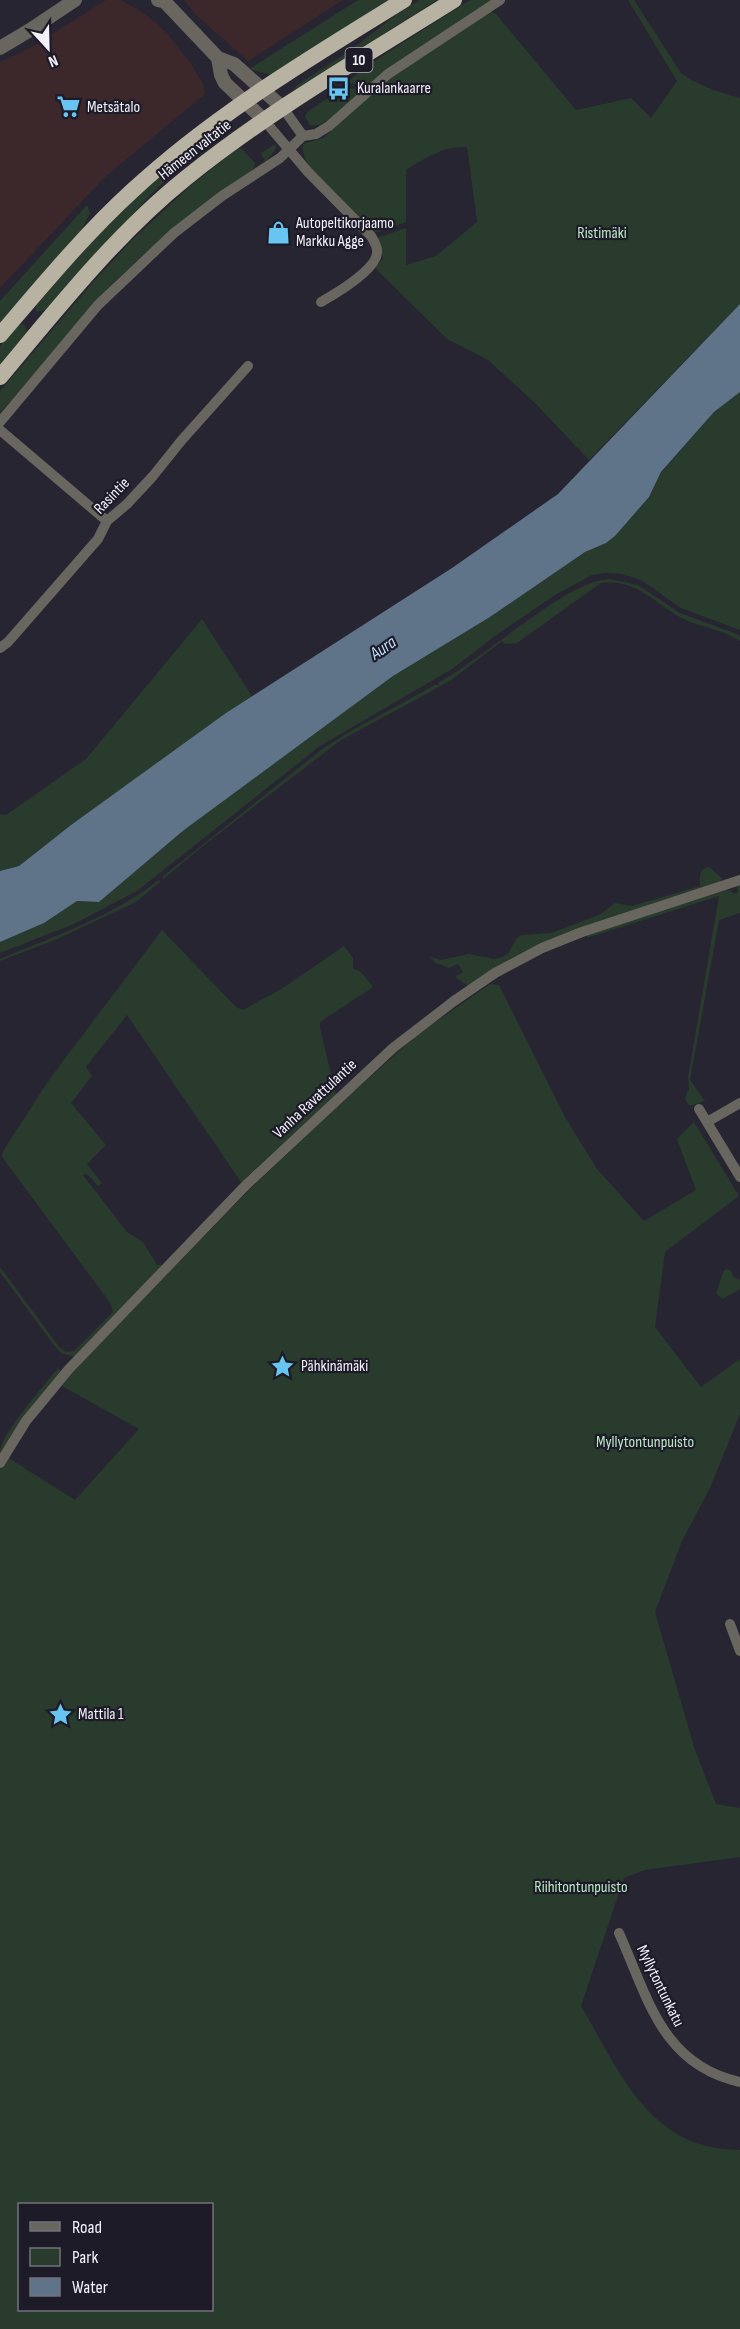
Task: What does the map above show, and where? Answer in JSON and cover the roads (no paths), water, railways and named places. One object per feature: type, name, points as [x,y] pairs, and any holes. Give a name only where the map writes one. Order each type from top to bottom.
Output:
[{"type":"highway","name":"Hämeen valtatie","points":[[0,335],[65,259],[132,190],[164,163],[244,102],[404,0]]},
{"type":"highway","name":"Hämeen valtatie","points":[[0,377],[99,263],[184,179],[264,120],[454,0]]},
{"type":"street","points":[[0,48],[75,0]]},
{"type":"street","points":[[162,0],[218,58],[234,64],[283,108],[303,136]]},
{"type":"street","points":[[0,423],[67,340],[117,286],[206,207],[290,150],[303,136],[316,134],[329,126],[388,74],[500,0]]},
{"type":"street","points":[[218,58],[220,75],[264,120],[308,172],[371,236],[377,250],[376,260],[354,280],[321,302]]},
{"type":"street","name":"Rasintie","points":[[0,648],[8,642],[98,539],[107,521],[147,483],[248,366]]},
{"type":"street","points":[[0,430],[107,521]]},
{"type":"street","name":"Vanha Ravattulantie","points":[[0,1462],[26,1421],[69,1369],[246,1185],[393,1048],[470,990],[519,959],[574,935],[740,880]]},
{"type":"street","points":[[707,1122],[740,1103]]},
{"type":"street","points":[[699,1109],[740,1177]]},
{"type":"street","points":[[730,1624],[740,1651]]},
{"type":"street","name":"Myllytontunkatu","points":[[619,1933],[658,2020],[671,2043],[704,2070],[740,2082]]},
{"type":"water","name":"Aura","points":[[740,304],[740,392],[714,412],[661,472],[649,497],[615,536],[606,543],[585,552],[490,617],[393,676],[184,830],[99,902],[77,901],[44,923],[0,942],[0,871],[19,866],[71,825],[226,713],[452,568],[558,494]]},
{"type":"place","name":"Kuralankaarre","points":[[339,88]]},
{"type":"place","name":"Metsätalo","points":[[69,107]]},
{"type":"place","name":"Autopeltikorjaamo Markku Agge","points":[[278,232]]},
{"type":"place","name":"Pähkinämäki","points":[[283,1366]]},
{"type":"place","name":"Mattila 1","points":[[60,1714]]},
{"type":"park label","name":"Ristimäki","points":[[602,233]]},
{"type":"park label","name":"Myllytontunpuisto","points":[[645,1442]]},
{"type":"park label","name":"Riihitontunpuisto","points":[[581,1887]]}]
